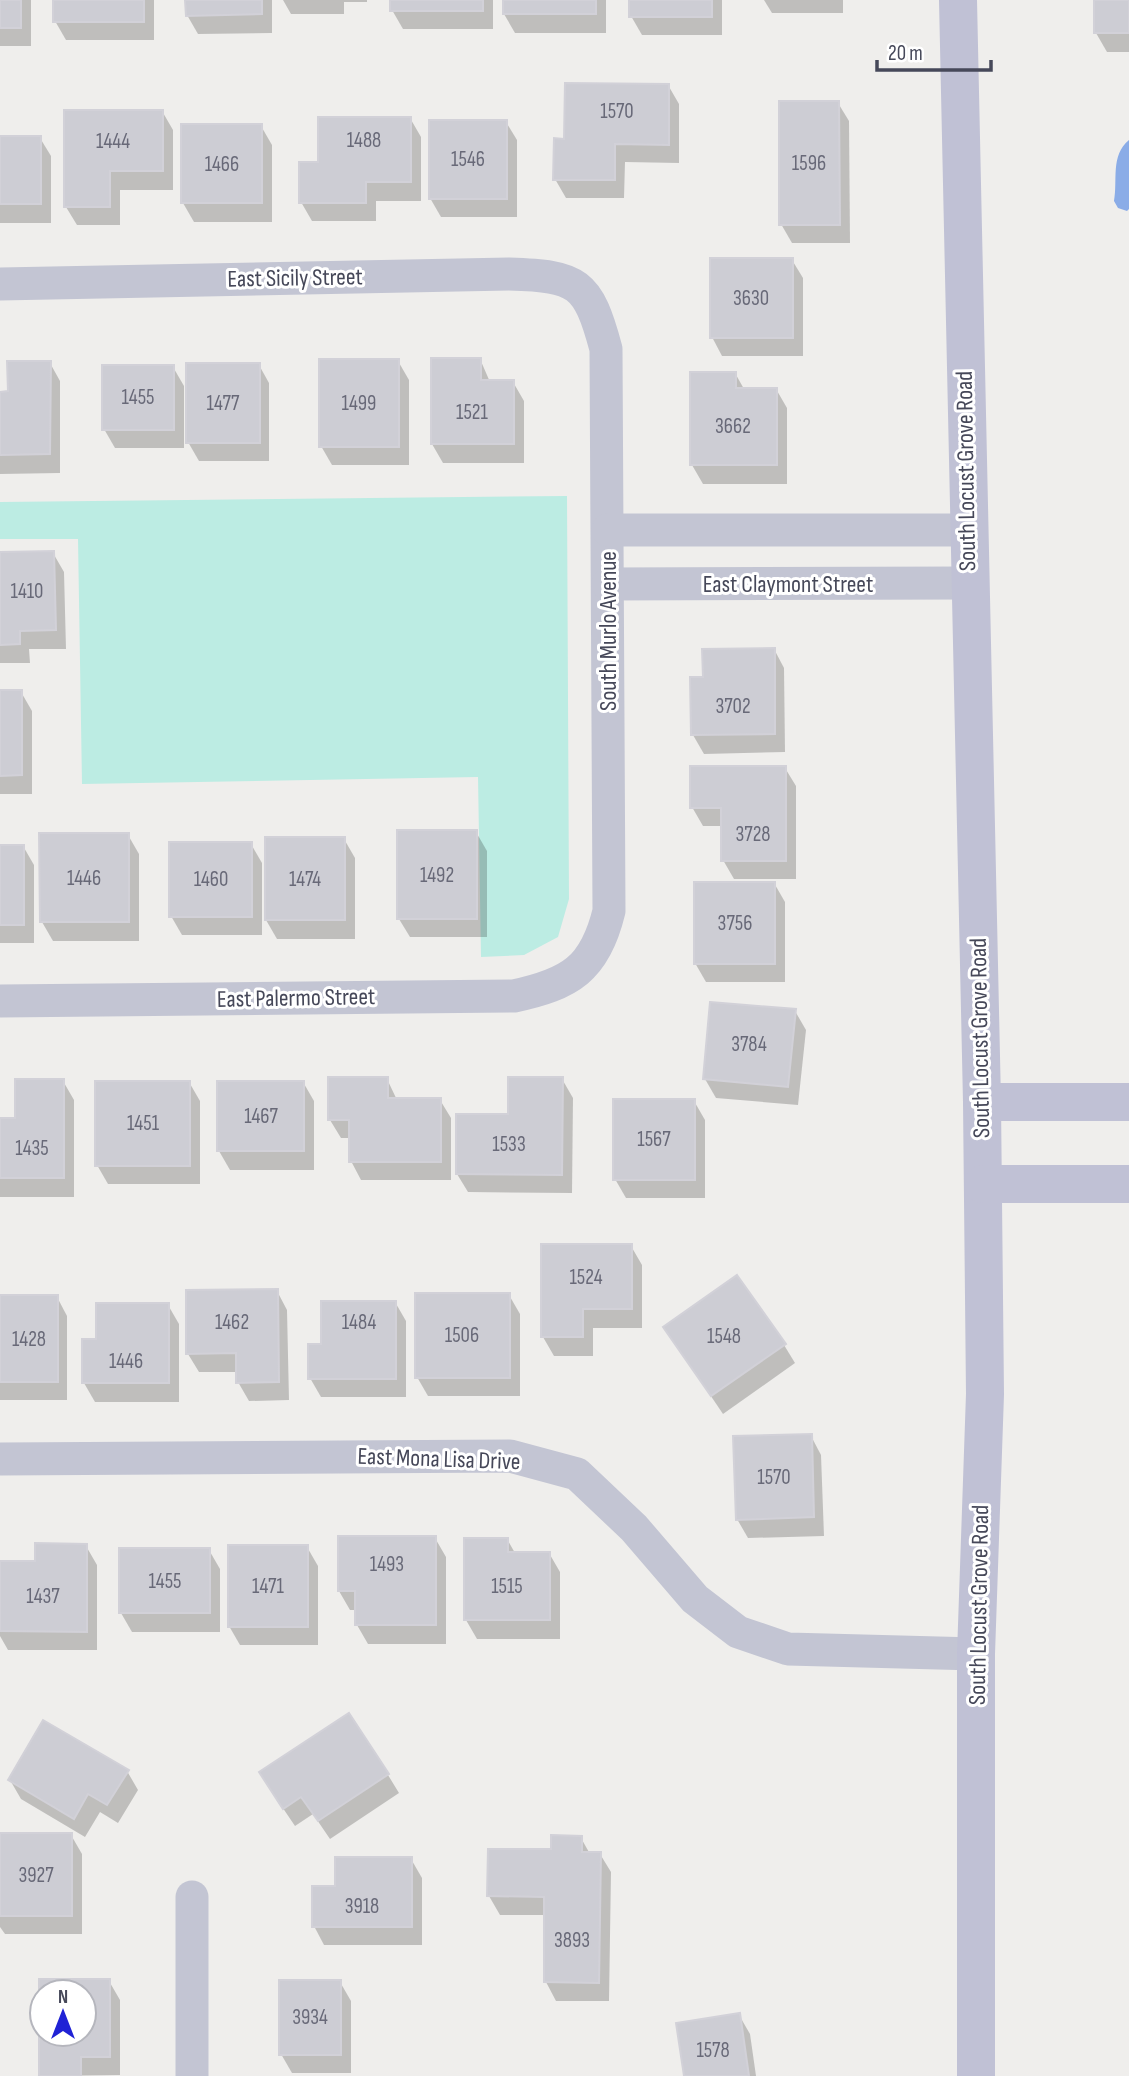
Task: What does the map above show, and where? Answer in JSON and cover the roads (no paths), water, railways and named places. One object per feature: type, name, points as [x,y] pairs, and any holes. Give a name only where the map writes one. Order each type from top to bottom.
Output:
[{"type":"main road","name":"South Locust Grove Road","points":[[958,0],[968,583],[982,1102],[985,1394],[976,1654],[976,2076]]},
{"type":"main road","points":[[982,1102],[1129,1102]]},
{"type":"main road","points":[[983,1184],[1129,1184]]},
{"type":"street","name":"East Sicily Street","points":[[0,284],[509,274],[561,279],[587,293]]},
{"type":"street","name":"South Murlo Avenue","points":[[584,966],[602,940],[609,911],[606,349],[587,293]]},
{"type":"street","points":[[608,530],[967,530]]},
{"type":"street","name":"East Claymont Street","points":[[608,584],[968,583]]},
{"type":"street","name":"East Palermo Street","points":[[0,1001],[514,996],[552,988],[584,966]]},
{"type":"street","name":"East Mona Lisa Drive","points":[[0,1459],[510,1456],[577,1474],[634,1528],[695,1599],[738,1632],[788,1649],[976,1654]]},
{"type":"street","points":[[192,1897],[192,2076]]},
{"type":"water","points":[[1129,140],[1127,211],[1118,208],[1114,201],[1117,161],[1123,146]]}]
